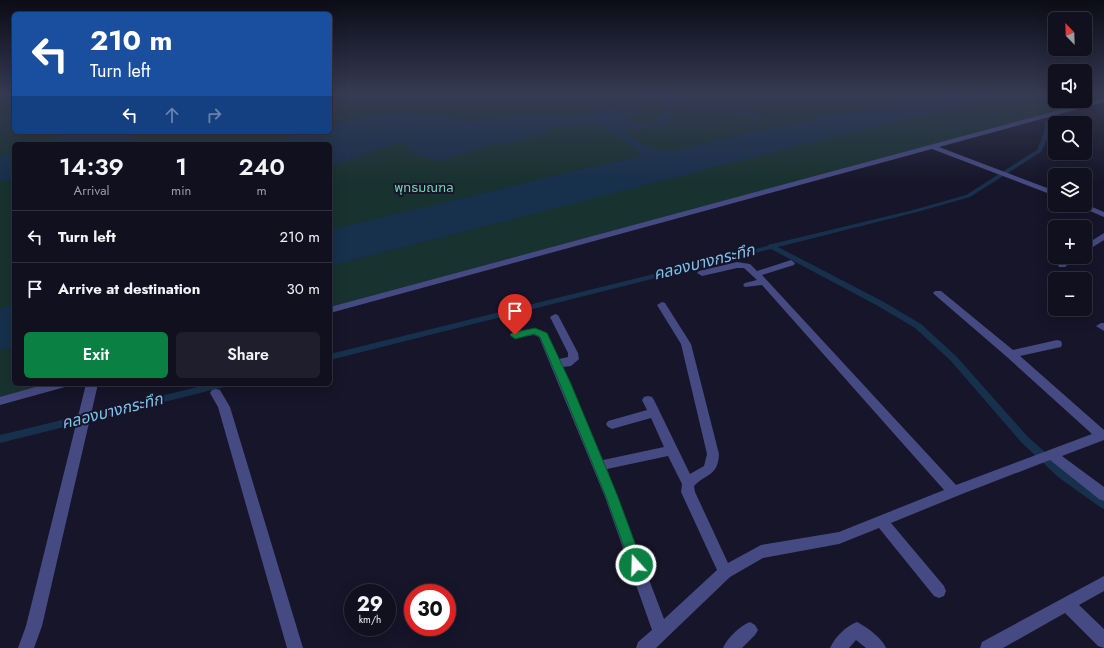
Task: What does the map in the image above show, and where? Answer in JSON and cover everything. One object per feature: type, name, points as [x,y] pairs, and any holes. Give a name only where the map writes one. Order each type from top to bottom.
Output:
[{"type":"street","points":[[332,309],[1017,123]]},
{"type":"street","points":[[931,146],[1048,191]]},
{"type":"street","points":[[1092,210],[1104,216]]},
{"type":"street","points":[[1092,244],[1104,236]]},
{"type":"street","points":[[756,274],[791,263]]},
{"type":"street","points":[[702,273],[737,265],[748,266],[953,491]]},
{"type":"street","points":[[748,285],[764,282]]},
{"type":"street","points":[[644,648],[725,572],[761,552],[839,538],[953,491],[1103,436],[1011,354],[938,293]]},
{"type":"street","points":[[662,305],[686,344],[713,454],[713,464],[709,470],[692,479],[688,484]]},
{"type":"street","points":[[555,317],[573,353],[574,359],[567,363],[556,363]]},
{"type":"street","points":[[515,335],[535,331],[540,332],[543,335],[614,504],[661,632]]},
{"type":"street","points":[[1011,354],[1057,344]]},
{"type":"street","points":[[0,401],[54,386]]},
{"type":"street","points":[[26,648],[34,626],[78,448],[81,424],[91,386]]},
{"type":"street","points":[[216,393],[224,407],[295,648]]},
{"type":"street","points":[[648,400],[688,484],[688,492],[725,572]]},
{"type":"street","points":[[612,424],[654,414]]},
{"type":"street","points":[[598,466],[672,450]]},
{"type":"street","points":[[1051,454],[1104,495]]},
{"type":"street","points":[[881,521],[939,591]]},
{"type":"street","points":[[988,648],[1104,583]]},
{"type":"street","points":[[1066,604],[1104,640]]},
{"type":"street","points":[[730,648],[750,630]]},
{"type":"street","points":[[838,648],[854,631],[857,630],[878,648]]},
{"type":"green space","name":"พุทธมณฑล","points":[[0,123],[12,123],[12,134],[332,134],[332,123],[1016,123],[332,310],[332,142],[12,142],[12,386],[58,386],[0,402]]},
{"type":"water","points":[[583,123],[563,125],[524,139],[487,146],[442,161],[417,155],[405,143],[387,146],[340,163],[332,164],[332,142],[274,142],[294,134],[332,134],[332,124]]},
{"type":"water","points":[[587,123],[668,123],[657,127],[634,129],[623,132],[653,149],[674,151],[755,131],[801,123],[889,123],[332,265],[332,230],[638,157],[641,154],[618,135],[601,126]]},
{"type":"water","points":[[67,134],[134,134],[129,140],[124,142],[51,142]]},
{"type":"water","points":[[12,153],[12,179],[0,182],[0,156]]},
{"type":"water","points":[[12,305],[12,347],[0,350],[0,308]]},
{"type":"waterway","name":"คลองบางกระทึก","points":[[772,247],[915,211],[968,196],[1039,151],[1047,133],[1047,123]]},
{"type":"waterway","name":"คลองบางกระทึก","points":[[332,357],[772,247]]},
{"type":"waterway","points":[[772,247],[881,304],[918,326],[953,358],[1024,439],[1062,474],[1104,504]]},
{"type":"waterway","name":"คลองบางกระทึก","points":[[0,439],[216,386]]},
{"type":"route","points":[[515,335],[535,331],[540,332],[543,335],[566,384],[592,452],[612,497],[636,565]]}]
